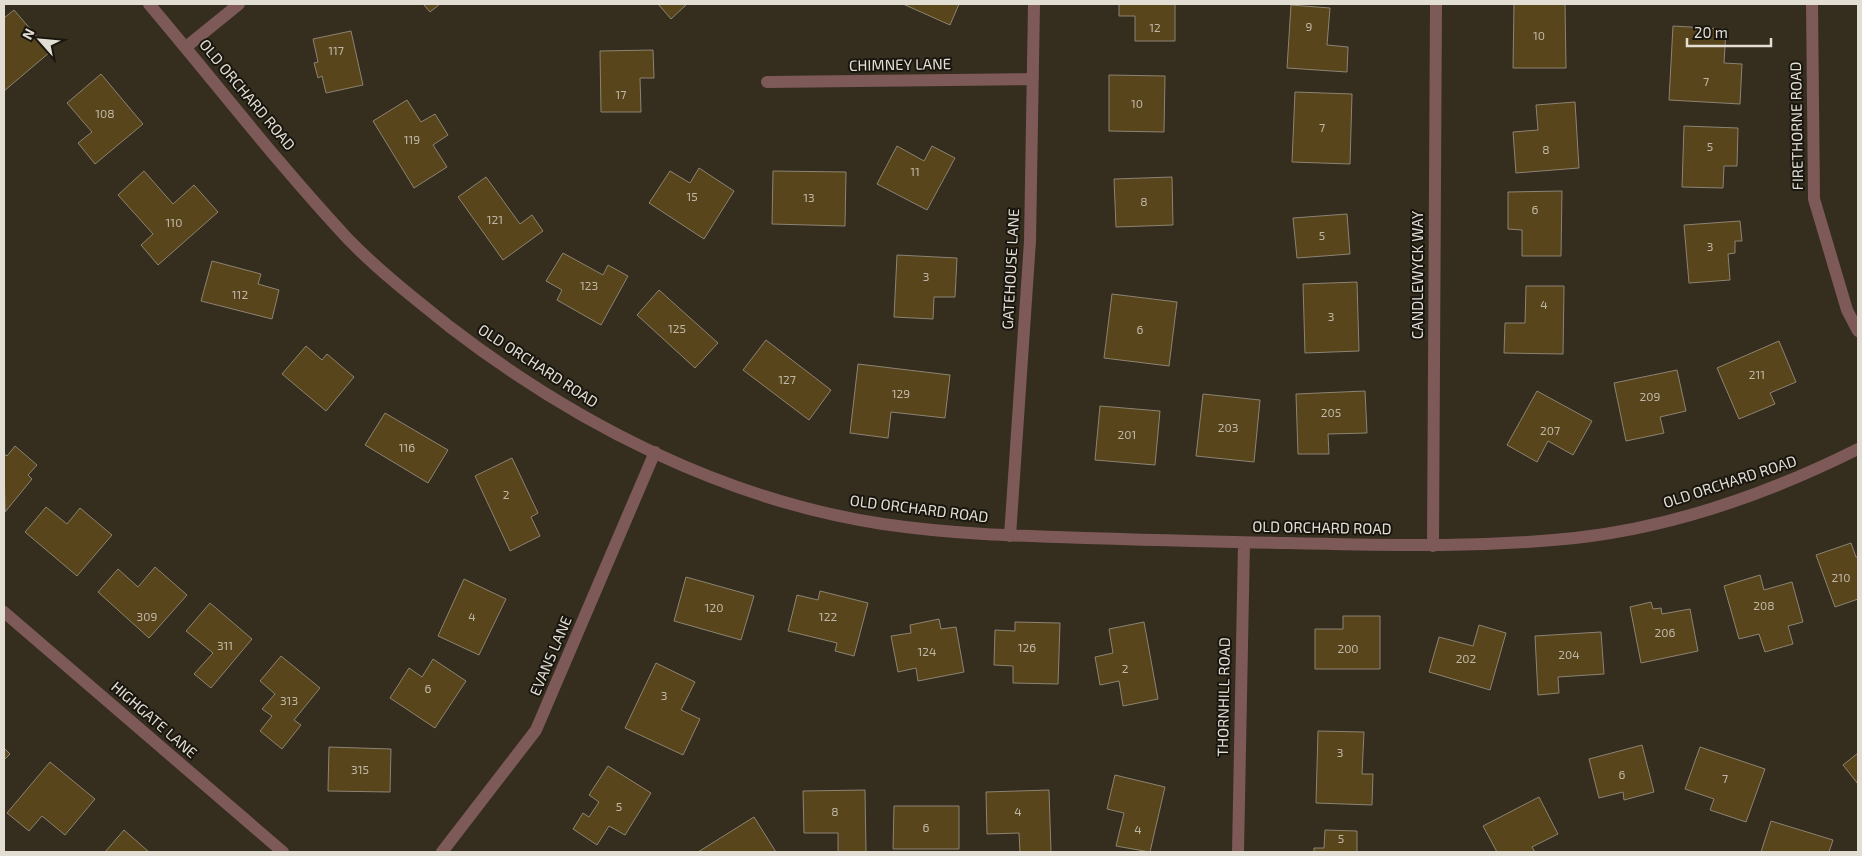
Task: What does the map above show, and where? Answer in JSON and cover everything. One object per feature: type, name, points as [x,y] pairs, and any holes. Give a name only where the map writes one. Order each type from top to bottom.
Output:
[{"type":"street","name":"OLD ORCHARD ROAD","points":[[149,4],[350,241],[403,289],[480,350],[552,398],[655,452],[741,488],[795,504],[847,517],[956,534],[1244,543],[1433,546],[1576,538],[1658,523],[1699,513],[1803,476],[1858,449]]},
{"type":"street","points":[[186,47],[239,4]]},
{"type":"street","name":"GATEHOUSE LANE","points":[[1010,536],[1030,241],[1034,4]]},
{"type":"street","name":"CANDLEWYCK WAY","points":[[1433,546],[1436,4]]},
{"type":"street","name":"FIRETHORNE ROAD","points":[[1812,4],[1814,199],[1847,310],[1858,331]]},
{"type":"street","name":"CHIMNEY LANE","points":[[767,82],[1033,79]]},
{"type":"street","name":"EVANS LANE","points":[[442,852],[536,730],[655,452]]},
{"type":"street","name":"THORNHILL ROAD","points":[[1238,852],[1244,543]]},
{"type":"street","name":"HIGHGATE LANE","points":[[4,612],[283,852]]},
{"type":"building","points":[[423,4],[440,4],[430,12]]},
{"type":"building","points":[[658,4],[687,4],[671,19]]},
{"type":"building","points":[[903,4],[959,4],[950,25]]},
{"type":"building","points":[[1119,4],[1175,4],[1175,41],[1135,41],[1135,16],[1119,16]]},
{"type":"building","points":[[1514,4],[1565,4],[1566,68],[1513,68]]},
{"type":"building","points":[[1291,5],[1330,8],[1327,45],[1348,47],[1347,72],[1287,68]]},
{"type":"building","points":[[14,10],[50,52],[4,91],[4,18]]},
{"type":"building","points":[[1673,26],[1726,29],[1724,63],[1742,64],[1740,104],[1669,100]]},
{"type":"building","points":[[351,31],[363,85],[326,93],[322,76],[318,78],[314,63],[318,62],[313,39]]},
{"type":"building","points":[[653,50],[654,78],[640,78],[641,112],[601,112],[600,51]]},
{"type":"building","points":[[101,74],[143,124],[95,164],[78,143],[92,132],[67,103]]},
{"type":"building","points":[[1109,75],[1165,76],[1164,132],[1109,131]]},
{"type":"building","points":[[1295,92],[1352,94],[1350,164],[1292,162]]},
{"type":"building","points":[[407,100],[421,122],[435,114],[448,135],[433,145],[447,167],[414,188],[373,121]]},
{"type":"building","points":[[1575,102],[1579,168],[1516,173],[1513,132],[1538,130],[1536,105]]},
{"type":"building","points":[[1684,126],[1738,128],[1737,166],[1724,166],[1723,188],[1682,187]]},
{"type":"building","points":[[897,146],[924,161],[932,146],[955,158],[927,210],[877,184]]},
{"type":"building","points":[[699,168],[734,191],[704,239],[649,203],[670,171],[690,183]]},
{"type":"building","points":[[144,171],[173,204],[194,185],[218,212],[158,265],[141,245],[153,234],[118,195]]},
{"type":"building","points":[[773,171],[846,172],[845,226],[772,224]]},
{"type":"building","points":[[486,177],[520,224],[532,215],[543,231],[503,260],[458,197]]},
{"type":"building","points":[[1172,177],[1173,225],[1116,227],[1114,179]]},
{"type":"building","points":[[1562,191],[1561,256],[1522,256],[1522,230],[1508,229],[1508,192]]},
{"type":"building","points":[[1347,214],[1350,254],[1297,258],[1293,218]]},
{"type":"building","points":[[1740,221],[1742,241],[1735,241],[1735,253],[1728,254],[1730,280],[1689,283],[1684,225]]},
{"type":"building","points":[[563,253],[603,275],[608,265],[628,276],[601,325],[557,300],[562,290],[546,281]]},
{"type":"building","points":[[897,255],[957,258],[955,297],[934,297],[933,319],[894,317]]},
{"type":"building","points":[[212,261],[261,274],[258,284],[279,290],[272,319],[201,301]]},
{"type":"building","points":[[1357,282],[1359,351],[1305,353],[1303,284]]},
{"type":"building","points":[[1526,286],[1564,286],[1563,354],[1504,353],[1505,323],[1525,323]]},
{"type":"building","points":[[659,290],[718,343],[695,368],[637,315]]},
{"type":"building","points":[[1112,294],[1177,302],[1169,366],[1104,358]]},
{"type":"building","points":[[766,340],[831,390],[809,420],[743,370]]},
{"type":"building","points":[[1779,341],[1796,382],[1770,393],[1775,404],[1739,419],[1717,368]]},
{"type":"building","points":[[306,346],[322,360],[327,354],[354,377],[326,411],[282,374]]},
{"type":"building","points":[[858,364],[950,375],[945,418],[891,412],[888,438],[850,433]]},
{"type":"building","points":[[1677,370],[1686,411],[1660,417],[1664,433],[1626,441],[1614,383]]},
{"type":"building","points":[[1365,391],[1367,433],[1328,434],[1329,454],[1298,454],[1296,394]]},
{"type":"building","points":[[1537,391],[1592,421],[1573,455],[1548,441],[1537,462],[1507,445]]},
{"type":"building","points":[[1203,394],[1260,400],[1254,462],[1196,456]]},
{"type":"building","points":[[1100,406],[1160,411],[1155,465],[1095,460]]},
{"type":"building","points":[[385,413],[448,450],[428,483],[365,445]]},
{"type":"building","points":[[15,446],[37,465],[28,475],[32,479],[5,512],[4,454],[7,456]]},
{"type":"building","points":[[512,458],[538,513],[531,517],[540,536],[510,551],[475,476]]},
{"type":"building","points":[[46,507],[67,524],[80,508],[112,535],[77,576],[25,532]]},
{"type":"building","points":[[1851,543],[1856,557],[1858,557],[1858,599],[1835,607],[1816,555]]},
{"type":"building","points":[[155,567],[187,595],[149,638],[98,592],[118,569],[138,587]]},
{"type":"building","points":[[1760,575],[1764,590],[1792,582],[1803,622],[1788,626],[1793,644],[1765,652],[1759,634],[1739,639],[1724,586]]},
{"type":"building","points":[[686,577],[754,596],[741,640],[674,621]]},
{"type":"building","points":[[464,579],[506,599],[479,655],[438,636]]},
{"type":"building","points":[[820,591],[868,603],[854,656],[835,651],[837,643],[788,631],[797,595],[818,600]]},
{"type":"building","points":[[1651,602],[1653,609],[1661,608],[1662,614],[1690,609],[1698,651],[1641,663],[1630,607]]},
{"type":"building","points":[[210,603],[252,639],[211,688],[194,674],[213,653],[186,631]]},
{"type":"building","points":[[1343,616],[1380,616],[1380,669],[1315,669],[1315,629],[1343,629]]},
{"type":"building","points":[[939,619],[941,629],[956,627],[964,672],[918,681],[916,668],[898,672],[891,636],[911,633],[910,625]]},
{"type":"building","points":[[1015,622],[1060,623],[1058,684],[1013,683],[1013,666],[994,665],[995,630],[1015,631]]},
{"type":"building","points":[[1144,622],[1158,699],[1123,706],[1119,681],[1100,685],[1095,657],[1113,653],[1109,629]]},
{"type":"building","points":[[1479,625],[1506,633],[1490,690],[1429,672],[1439,637],[1473,646]]},
{"type":"building","points":[[1601,632],[1604,674],[1558,677],[1559,693],[1538,695],[1535,636]]},
{"type":"building","points":[[281,656],[320,688],[294,720],[301,725],[282,749],[260,731],[272,716],[262,709],[275,694],[260,681]]},
{"type":"building","points":[[433,659],[466,681],[435,728],[390,698],[409,668],[422,677]]},
{"type":"building","points":[[656,663],[695,682],[681,710],[700,719],[683,755],[625,728]]},
{"type":"building","points":[[1318,731],[1364,732],[1362,774],[1373,774],[1372,805],[1316,803]]},
{"type":"building","points":[[1642,745],[1654,792],[1624,800],[1623,792],[1599,798],[1589,759]]},
{"type":"building","points":[[329,747],[391,749],[390,792],[328,791]]},
{"type":"building","points":[[1700,747],[1765,769],[1746,822],[1710,810],[1714,799],[1685,789]]},
{"type":"building","points":[[4,748],[10,754],[4,760]]},
{"type":"building","points":[[1858,753],[1858,784],[1843,765]]},
{"type":"building","points":[[50,762],[95,799],[65,835],[42,816],[29,831],[7,813]]},
{"type":"building","points":[[608,766],[651,793],[625,835],[609,826],[597,845],[573,829],[583,813],[589,817],[599,802],[589,795]]},
{"type":"building","points":[[1115,775],[1165,787],[1150,852],[1116,846],[1124,813],[1107,809]]},
{"type":"building","points":[[865,790],[866,852],[838,852],[838,833],[804,833],[803,791]]},
{"type":"building","points":[[1049,790],[1051,852],[1020,852],[1019,833],[987,834],[986,792]]},
{"type":"building","points":[[1539,797],[1558,834],[1532,847],[1535,852],[1497,852],[1483,826]]},
{"type":"building","points":[[894,806],[959,806],[959,849],[893,849]]},
{"type":"building","points":[[754,817],[776,852],[698,852]]},
{"type":"building","points":[[1771,821],[1833,840],[1829,852],[1761,852]]},
{"type":"building","points":[[124,830],[149,852],[105,852]]},
{"type":"building","points":[[1325,830],[1357,831],[1357,852],[1314,852],[1314,848],[1324,848]]}]
